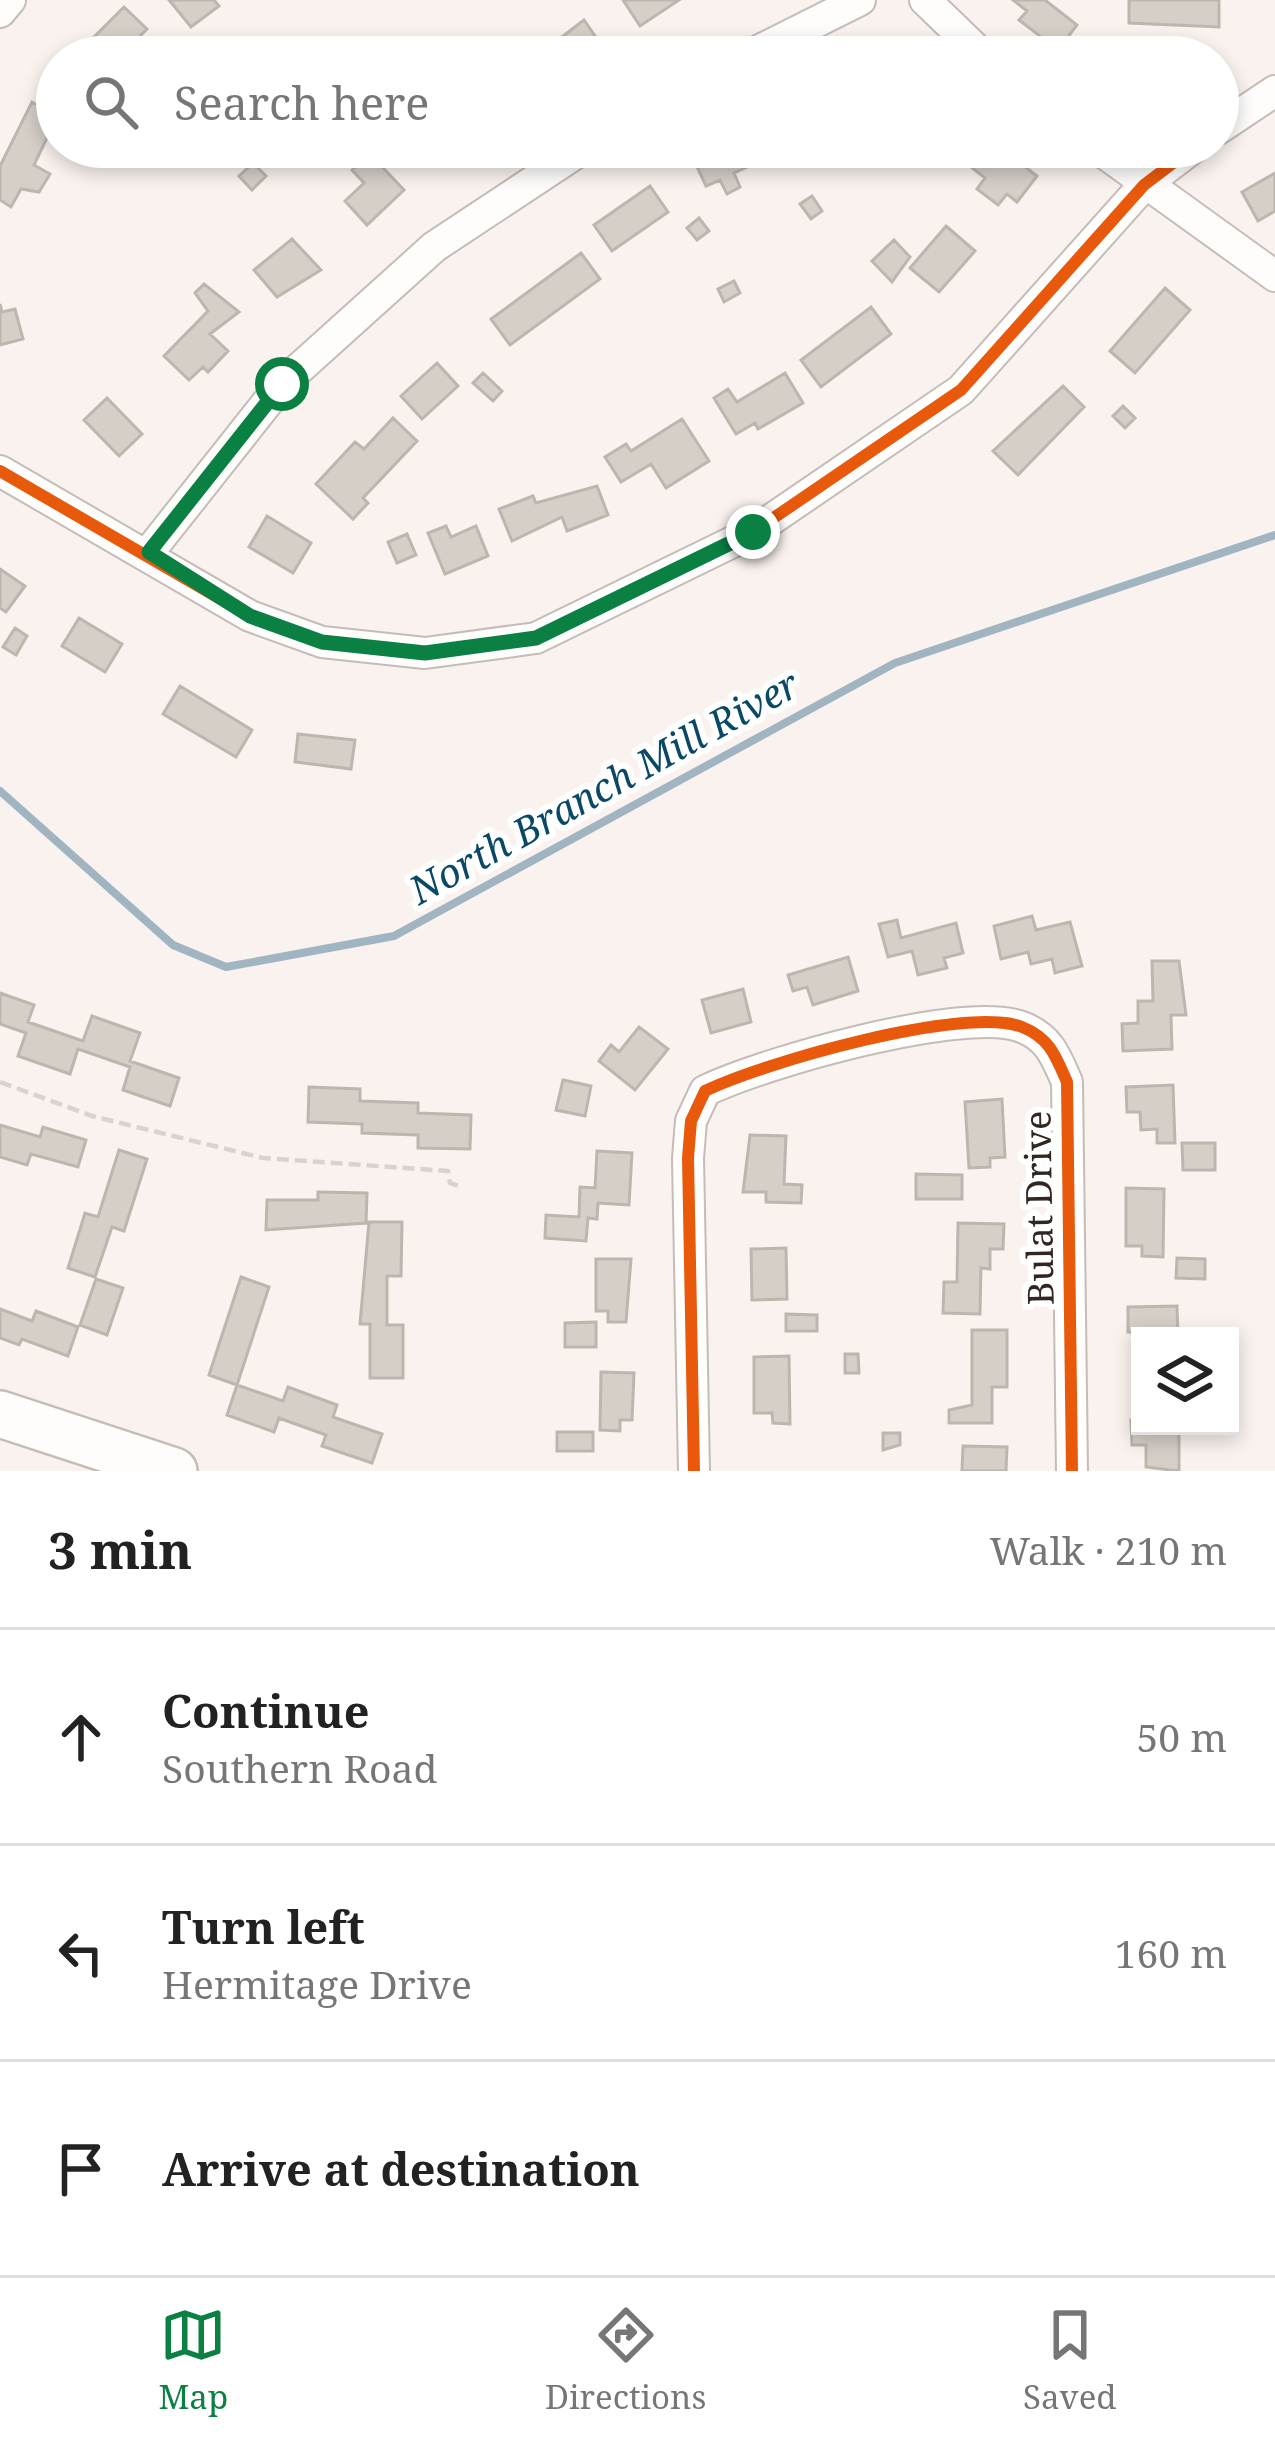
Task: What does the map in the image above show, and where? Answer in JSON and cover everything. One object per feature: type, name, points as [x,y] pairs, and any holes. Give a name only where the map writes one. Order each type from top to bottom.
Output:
[{"type":"main road","points":[[0,1414],[174,1471]]},
{"type":"street","points":[[0,11],[10,0]]},
{"type":"street","points":[[788,36],[860,0]]},
{"type":"street","points":[[925,0],[962,36]]},
{"type":"street","points":[[1239,115],[1275,91]]},
{"type":"street","points":[[149,552],[282,384],[434,247],[553,168]]},
{"type":"street","points":[[1123,168],[1275,276]]},
{"type":"street","points":[[0,471],[149,552],[250,616],[322,642],[425,653],[536,638],[753,532],[961,390],[1144,185],[1166,168]]},
{"type":"street","name":"Bulat Drive","points":[[694,1471],[688,1157],[692,1121],[704,1091],[736,1076],[878,1039],[976,1022],[1020,1026],[1049,1042],[1067,1082],[1072,1471]]},
{"type":"path","points":[[0,1082],[92,1116],[263,1158],[448,1171],[450,1183],[459,1186]]},
{"type":"building","points":[[169,0],[214,0],[219,6],[191,27]]},
{"type":"building","points":[[623,0],[679,0],[640,26]]},
{"type":"building","points":[[1013,0],[1045,0],[1077,25],[1069,36],[1040,36],[1019,20],[1027,11]]},
{"type":"building","points":[[1129,0],[1219,0],[1219,27],[1129,23]]},
{"type":"building","points":[[124,7],[147,29],[140,36],[95,36]]},
{"type":"building","points":[[584,20],[595,36],[563,36]]},
{"type":"building","points":[[32,102],[36,104],[34,165],[50,174],[39,192],[21,189],[11,207],[0,200],[0,166]]},
{"type":"building","points":[[248,168],[258,168],[266,176],[252,190],[239,176]]},
{"type":"building","points":[[383,168],[404,190],[367,225],[345,201],[364,183],[352,170]]},
{"type":"building","points":[[698,168],[745,168],[734,173],[740,187],[727,194],[720,180],[706,186]]},
{"type":"building","points":[[972,168],[1027,168],[1037,176],[1017,202],[1007,194],[998,205],[977,189],[985,178]]},
{"type":"building","points":[[1275,173],[1275,211],[1258,221],[1242,192]]},
{"type":"building","points":[[650,186],[668,212],[612,251],[594,225]]},
{"type":"building","points":[[812,196],[822,211],[811,219],[800,204]]},
{"type":"building","points":[[699,218],[709,231],[697,240],[687,228]]},
{"type":"building","points":[[946,226],[975,251],[939,292],[910,268]]},
{"type":"building","points":[[292,239],[321,270],[277,297],[254,270]]},
{"type":"building","points":[[894,240],[910,257],[892,282],[872,261]]},
{"type":"building","points":[[581,253],[600,279],[510,345],[491,319]]},
{"type":"building","points":[[734,281],[740,293],[724,302],[718,289]]},
{"type":"building","points":[[204,284],[239,312],[210,334],[228,351],[208,372],[203,367],[189,380],[164,356],[208,311],[195,293]]},
{"type":"building","points":[[1165,288],[1190,310],[1135,373],[1110,351]]},
{"type":"building","points":[[0,304],[2,312],[15,309],[23,339],[0,345]]},
{"type":"building","points":[[871,307],[891,334],[821,387],[801,360]]},
{"type":"building","points":[[437,363],[458,386],[422,419],[401,396]]},
{"type":"building","points":[[483,373],[502,391],[493,401],[473,383]]},
{"type":"building","points":[[785,373],[803,403],[758,429],[755,423],[736,434],[714,398],[728,389],[737,402]]},
{"type":"building","points":[[1063,386],[1084,407],[1018,475],[993,451]]},
{"type":"building","points":[[107,398],[142,434],[119,456],[84,420]]},
{"type":"building","points":[[1123,406],[1135,418],[1125,428],[1113,416]]},
{"type":"building","points":[[393,418],[417,441],[363,498],[368,503],[353,519],[316,484],[355,442],[364,449]]},
{"type":"building","points":[[682,419],[709,461],[666,488],[651,464],[621,482],[605,457],[626,444],[631,451]]},
{"type":"building","points":[[597,486],[608,515],[567,531],[562,517],[512,541],[499,509],[533,496],[536,503]]},
{"type":"building","points":[[267,516],[311,543],[293,573],[249,547]]},
{"type":"building","points":[[446,526],[451,537],[476,526],[488,556],[445,574],[428,533]]},
{"type":"building","points":[[407,534],[416,555],[397,563],[388,542]]},
{"type":"building","points":[[0,569],[25,586],[6,612],[0,608]]},
{"type":"building","points":[[79,618],[122,644],[105,672],[62,646]]},
{"type":"building","points":[[15,628],[27,636],[16,655],[3,647]]},
{"type":"building","points":[[180,686],[252,730],[236,757],[163,714]]},
{"type":"building","points":[[298,734],[355,740],[351,769],[295,762]]},
{"type":"building","points":[[1032,916],[1036,930],[1070,922],[1082,966],[1055,973],[1052,959],[1031,964],[1028,952],[1001,959],[994,926]]},
{"type":"building","points":[[897,920],[901,938],[956,923],[963,953],[944,958],[947,968],[918,975],[912,951],[888,957],[879,924]]},
{"type":"building","points":[[848,957],[858,991],[813,1005],[807,987],[793,991],[788,975]]},
{"type":"building","points":[[1152,961],[1179,961],[1186,1015],[1171,1015],[1172,1049],[1123,1051],[1122,1024],[1138,1023],[1138,1001],[1153,1001]]},
{"type":"building","points":[[743,989],[751,1022],[711,1033],[702,1000]]},
{"type":"building","points":[[0,993],[34,1005],[28,1022],[83,1041],[92,1016],[140,1033],[130,1061],[179,1078],[170,1106],[123,1090],[130,1067],[78,1049],[70,1074],[18,1056],[26,1033],[0,1024]]},
{"type":"building","points":[[639,1027],[668,1049],[635,1090],[599,1061],[611,1045],[619,1052]]},
{"type":"building","points":[[563,1080],[591,1086],[585,1116],[556,1110]]},
{"type":"building","points":[[1173,1085],[1175,1143],[1157,1143],[1157,1129],[1141,1130],[1140,1112],[1127,1112],[1126,1087]]},
{"type":"building","points":[[309,1087],[360,1089],[360,1101],[418,1103],[418,1113],[471,1115],[470,1149],[418,1148],[418,1135],[362,1133],[362,1124],[308,1122]]},
{"type":"building","points":[[1002,1099],[1005,1157],[990,1158],[990,1167],[969,1168],[965,1102]]},
{"type":"building","points":[[0,1125],[40,1137],[43,1127],[86,1140],[78,1167],[31,1154],[27,1165],[0,1157]]},
{"type":"building","points":[[750,1135],[786,1136],[784,1184],[802,1185],[801,1203],[766,1202],[766,1192],[743,1192]]},
{"type":"building","points":[[1182,1143],[1215,1143],[1215,1170],[1183,1170]]},
{"type":"building","points":[[119,1150],[147,1159],[124,1231],[112,1227],[95,1277],[68,1268],[85,1213],[98,1217]]},
{"type":"building","points":[[597,1151],[632,1153],[629,1205],[598,1203],[597,1219],[588,1218],[586,1241],[545,1238],[546,1215],[579,1217],[580,1187],[595,1188]]},
{"type":"building","points":[[916,1174],[962,1175],[962,1199],[916,1199]]},
{"type":"building","points":[[1126,1188],[1164,1189],[1163,1257],[1142,1256],[1142,1246],[1126,1246]]},
{"type":"building","points":[[318,1192],[367,1193],[366,1223],[266,1230],[267,1200],[318,1200]]},
{"type":"building","points":[[369,1222],[402,1222],[401,1276],[387,1276],[387,1325],[403,1325],[403,1378],[370,1378],[370,1324],[360,1324]]},
{"type":"building","points":[[958,1223],[1004,1224],[1003,1249],[990,1249],[990,1269],[981,1268],[980,1314],[943,1313],[944,1282],[957,1282]]},
{"type":"building","points":[[786,1248],[787,1299],[752,1300],[751,1249]]},
{"type":"building","points":[[1177,1258],[1205,1259],[1205,1279],[1176,1278]]},
{"type":"building","points":[[596,1259],[631,1259],[626,1322],[608,1322],[608,1311],[596,1311]]},
{"type":"building","points":[[241,1277],[269,1287],[237,1385],[209,1375]]},
{"type":"building","points":[[96,1279],[123,1288],[107,1335],[80,1325]]},
{"type":"building","points":[[1177,1306],[1178,1327],[1131,1327],[1128,1332],[1128,1307]]},
{"type":"building","points":[[0,1309],[32,1321],[36,1311],[78,1327],[68,1356],[22,1339],[19,1345],[0,1338]]},
{"type":"building","points":[[786,1314],[817,1315],[817,1331],[786,1331]]},
{"type":"building","points":[[596,1322],[596,1347],[565,1347],[565,1323]]},
{"type":"building","points":[[972,1330],[1007,1330],[1007,1387],[992,1387],[992,1423],[949,1423],[949,1410],[972,1405]]},
{"type":"building","points":[[845,1354],[858,1354],[859,1373],[845,1373]]},
{"type":"building","points":[[789,1356],[790,1424],[773,1423],[772,1413],[754,1413],[754,1357]]},
{"type":"building","points":[[601,1372],[634,1373],[632,1420],[620,1420],[620,1431],[600,1430]]},
{"type":"building","points":[[237,1385],[283,1401],[288,1387],[337,1405],[333,1417],[382,1434],[372,1463],[322,1446],[326,1435],[279,1418],[274,1432],[227,1415]]},
{"type":"building","points":[[557,1432],[593,1432],[593,1451],[557,1451]]},
{"type":"building","points":[[883,1433],[900,1433],[900,1445],[883,1450]]},
{"type":"building","points":[[1132,1435],[1179,1435],[1179,1471],[1146,1467],[1146,1445],[1132,1445]]},
{"type":"building","points":[[963,1446],[1007,1447],[1006,1471],[962,1471]]},
{"type":"waterway","name":"North Branch Mill River","points":[[0,791],[173,945],[226,967],[394,936],[895,663],[1275,535]]},
{"type":"cycle path","points":[[0,471],[250,616],[322,642],[425,653],[536,638],[753,532],[961,390],[1144,185],[1166,168]]},
{"type":"cycle path","points":[[694,1471],[688,1158],[691,1121],[705,1091],[770,1066],[863,1040],[994,1022],[1022,1027],[1039,1037],[1051,1049],[1067,1082],[1072,1471]]},
{"type":"route","points":[[282,384],[149,552],[250,616],[322,642],[425,653],[536,638],[642,591],[753,532]]}]
